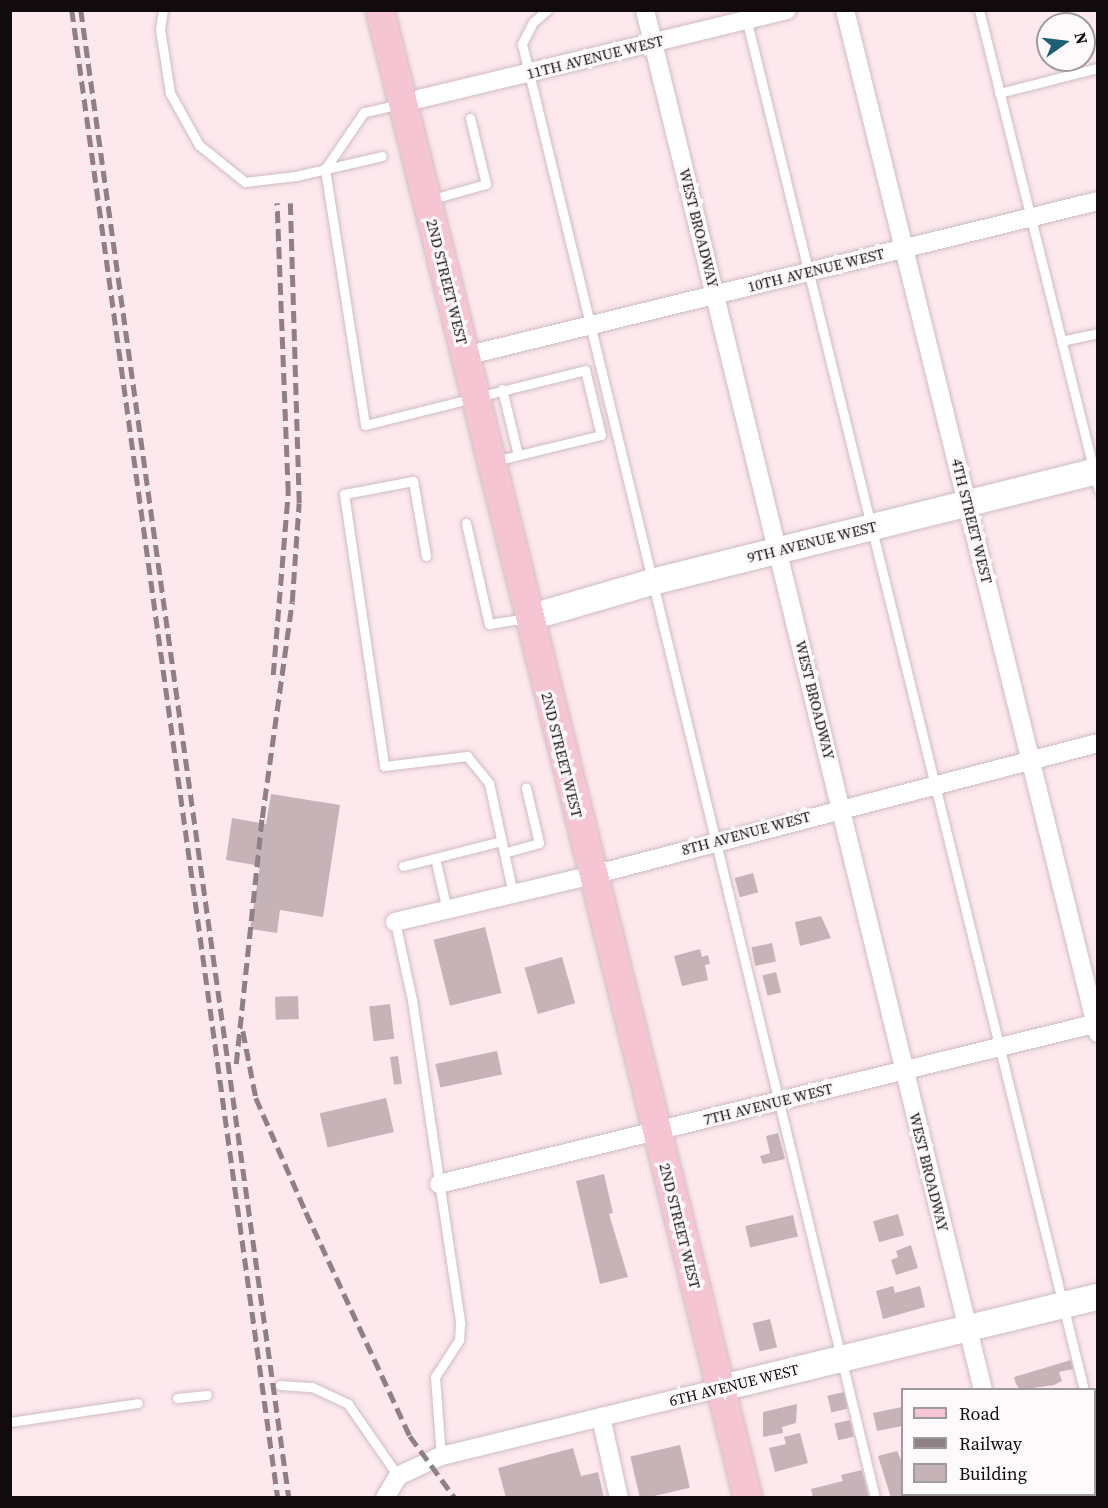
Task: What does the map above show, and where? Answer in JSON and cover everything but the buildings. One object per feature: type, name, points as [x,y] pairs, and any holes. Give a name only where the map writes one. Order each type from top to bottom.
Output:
[{"type":"main road","name":"2ND STREET WEST","points":[[380,10],[528,618],[748,1497]]},
{"type":"street","name":"WEST BROADWAY","points":[[645,10],[983,1388]]},
{"type":"street","name":"11TH AVENUE WEST","points":[[403,103],[653,43],[745,15],[787,10]]},
{"type":"street","name":"4TH STREET WEST","points":[[845,10],[906,248],[1097,1026]]},
{"type":"street","name":"10TH AVENUE WEST","points":[[465,356],[1098,201]]},
{"type":"street","name":"9TH AVENUE WEST","points":[[528,618],[652,582],[968,503],[1096,477]]},
{"type":"street","name":"8TH AVENUE WEST","points":[[395,922],[593,875],[714,841],[1098,743]]},
{"type":"street","name":"7TH AVENUE WEST","points":[[439,1184],[1001,1046],[1097,1026]]},
{"type":"street","name":"6TH AVENUE WEST","points":[[398,1476],[441,1456],[1098,1297]]},
{"type":"street","points":[[601,1417],[619,1497]]},
{"type":"street","points":[[385,1497],[398,1476]]},
{"type":"lane","points":[[163,10],[160,29],[170,93],[199,145],[245,182],[325,169],[382,156]]},
{"type":"lane","points":[[547,10],[533,22],[522,44],[528,73],[874,1497]]},
{"type":"lane","points":[[979,10],[1096,477]]},
{"type":"lane","points":[[745,15],[871,528],[937,784],[1084,1388]]},
{"type":"lane","points":[[999,93],[1098,68]]},
{"type":"lane","points":[[403,103],[364,112],[325,169],[365,425],[585,370],[601,435],[490,462]]},
{"type":"lane","points":[[427,201],[486,184],[470,118]]},
{"type":"lane","points":[[1061,341],[1098,333]]},
{"type":"lane","points":[[502,389],[518,456]]},
{"type":"lane","points":[[426,556],[413,481],[344,494],[384,766],[467,756],[489,783],[513,894]]},
{"type":"lane","points":[[466,523],[489,624],[528,618]]},
{"type":"lane","points":[[504,853],[539,843],[526,788]]},
{"type":"lane","points":[[403,866],[501,842]]},
{"type":"lane","points":[[435,858],[447,910]]},
{"type":"lane","points":[[395,922],[412,1000],[460,1323],[459,1340],[435,1377],[441,1456]]},
{"type":"lane","points":[[280,1386],[312,1387],[348,1404],[398,1476]]},
{"type":"lane","points":[[177,1398],[207,1395]]},
{"type":"lane","points":[[10,1422],[138,1403]]},
{"type":"railway","points":[[72,10],[278,1498]]},
{"type":"railway","points":[[81,10],[289,1498]]},
{"type":"railway","points":[[273,675],[288,493],[277,203]]},
{"type":"railway","points":[[236,1064],[262,818],[292,602],[299,503],[290,203]]},
{"type":"railway","points":[[243,1031],[256,1098],[306,1212],[410,1436],[455,1498]]}]
